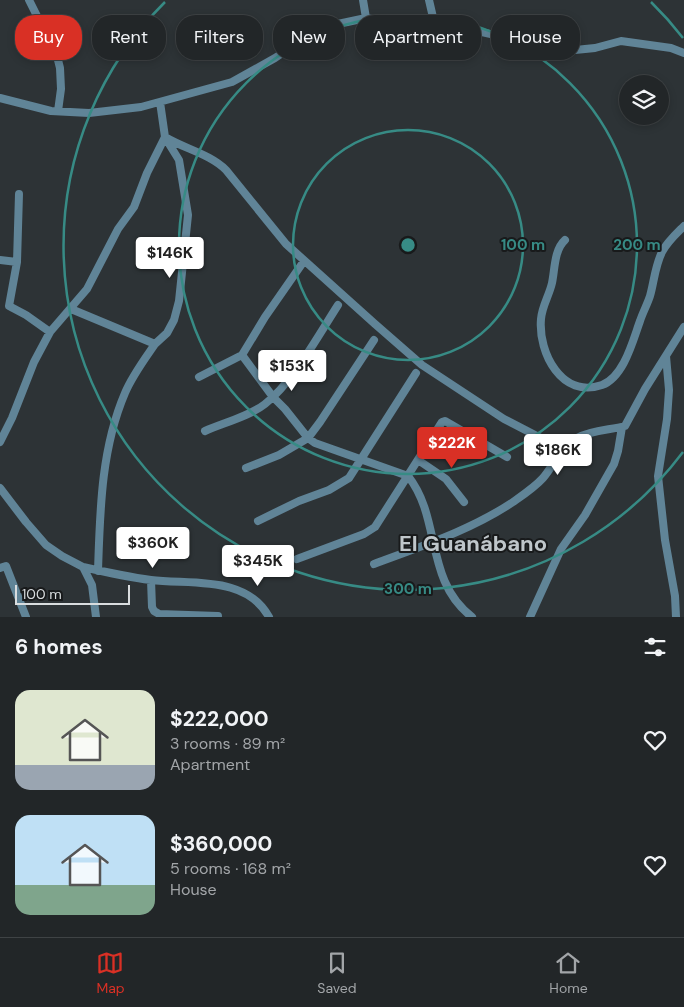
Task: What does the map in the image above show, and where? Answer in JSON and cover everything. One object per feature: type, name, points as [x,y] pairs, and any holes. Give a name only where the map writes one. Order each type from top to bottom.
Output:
[{"type":"street","points":[[29,0],[38,14],[57,56],[60,68],[61,89],[58,111]]},
{"type":"street","points":[[363,0],[366,15]]},
{"type":"street","points":[[430,0],[433,15]]},
{"type":"street","points":[[0,98],[50,111],[89,113],[141,107],[232,82],[275,58],[319,28],[355,20]]},
{"type":"street","points":[[481,32],[565,51],[595,48],[621,41],[671,48],[684,53]]},
{"type":"street","points":[[98,571],[103,479],[115,421],[133,378],[155,344],[167,333],[174,320],[179,301],[188,215],[179,160],[165,137],[160,102]]},
{"type":"street","points":[[165,137],[217,161],[286,244],[422,365],[504,419],[562,449]]},
{"type":"street","points":[[0,442],[12,418],[34,362],[50,332],[87,290],[118,229],[134,207],[147,173],[165,137]]},
{"type":"street","points":[[19,194],[17,262],[9,306],[50,332]]},
{"type":"street","points":[[565,240],[558,250],[552,283],[543,308],[542,344],[548,359],[560,376],[580,387],[594,387],[605,384],[612,379],[629,353],[649,300],[661,254],[667,243],[684,226]]},
{"type":"street","points":[[0,260],[17,262]]},
{"type":"street","points":[[199,378],[242,355],[265,317],[304,261]]},
{"type":"street","points":[[205,431],[257,409],[273,397],[292,374],[338,305]]},
{"type":"street","points":[[71,309],[155,344]]},
{"type":"street","points":[[374,564],[475,524],[514,501],[544,478],[562,449],[579,437],[625,426],[645,389],[684,327]]},
{"type":"street","points":[[246,468],[279,455],[308,438],[374,340]]},
{"type":"street","points":[[242,355],[273,397],[308,438],[315,443],[359,460],[408,476],[413,482],[422,505],[433,542],[438,568],[446,586],[455,600],[472,617]]},
{"type":"street","points":[[666,356],[669,390],[667,419],[658,476],[665,540],[675,596],[676,617]]},
{"type":"street","points":[[258,521],[342,483],[349,478],[416,373]]},
{"type":"street","points":[[297,559],[364,534],[375,527],[442,422],[445,421],[508,457]]},
{"type":"street","points":[[530,617],[557,555],[585,515],[614,464],[622,427]]},
{"type":"street","points":[[418,460],[446,479],[464,502]]},
{"type":"street","points":[[0,488],[46,545],[83,567],[151,580],[221,585],[235,588],[251,596],[264,607],[269,617]]},
{"type":"street","points":[[0,568],[6,566],[26,617]]},
{"type":"street","points":[[83,567],[92,585],[96,617]]},
{"type":"street","points":[[151,580],[152,607],[159,614],[218,616]]},
{"type":"district","name":"El Guanábano","points":[[473,543]]}]
